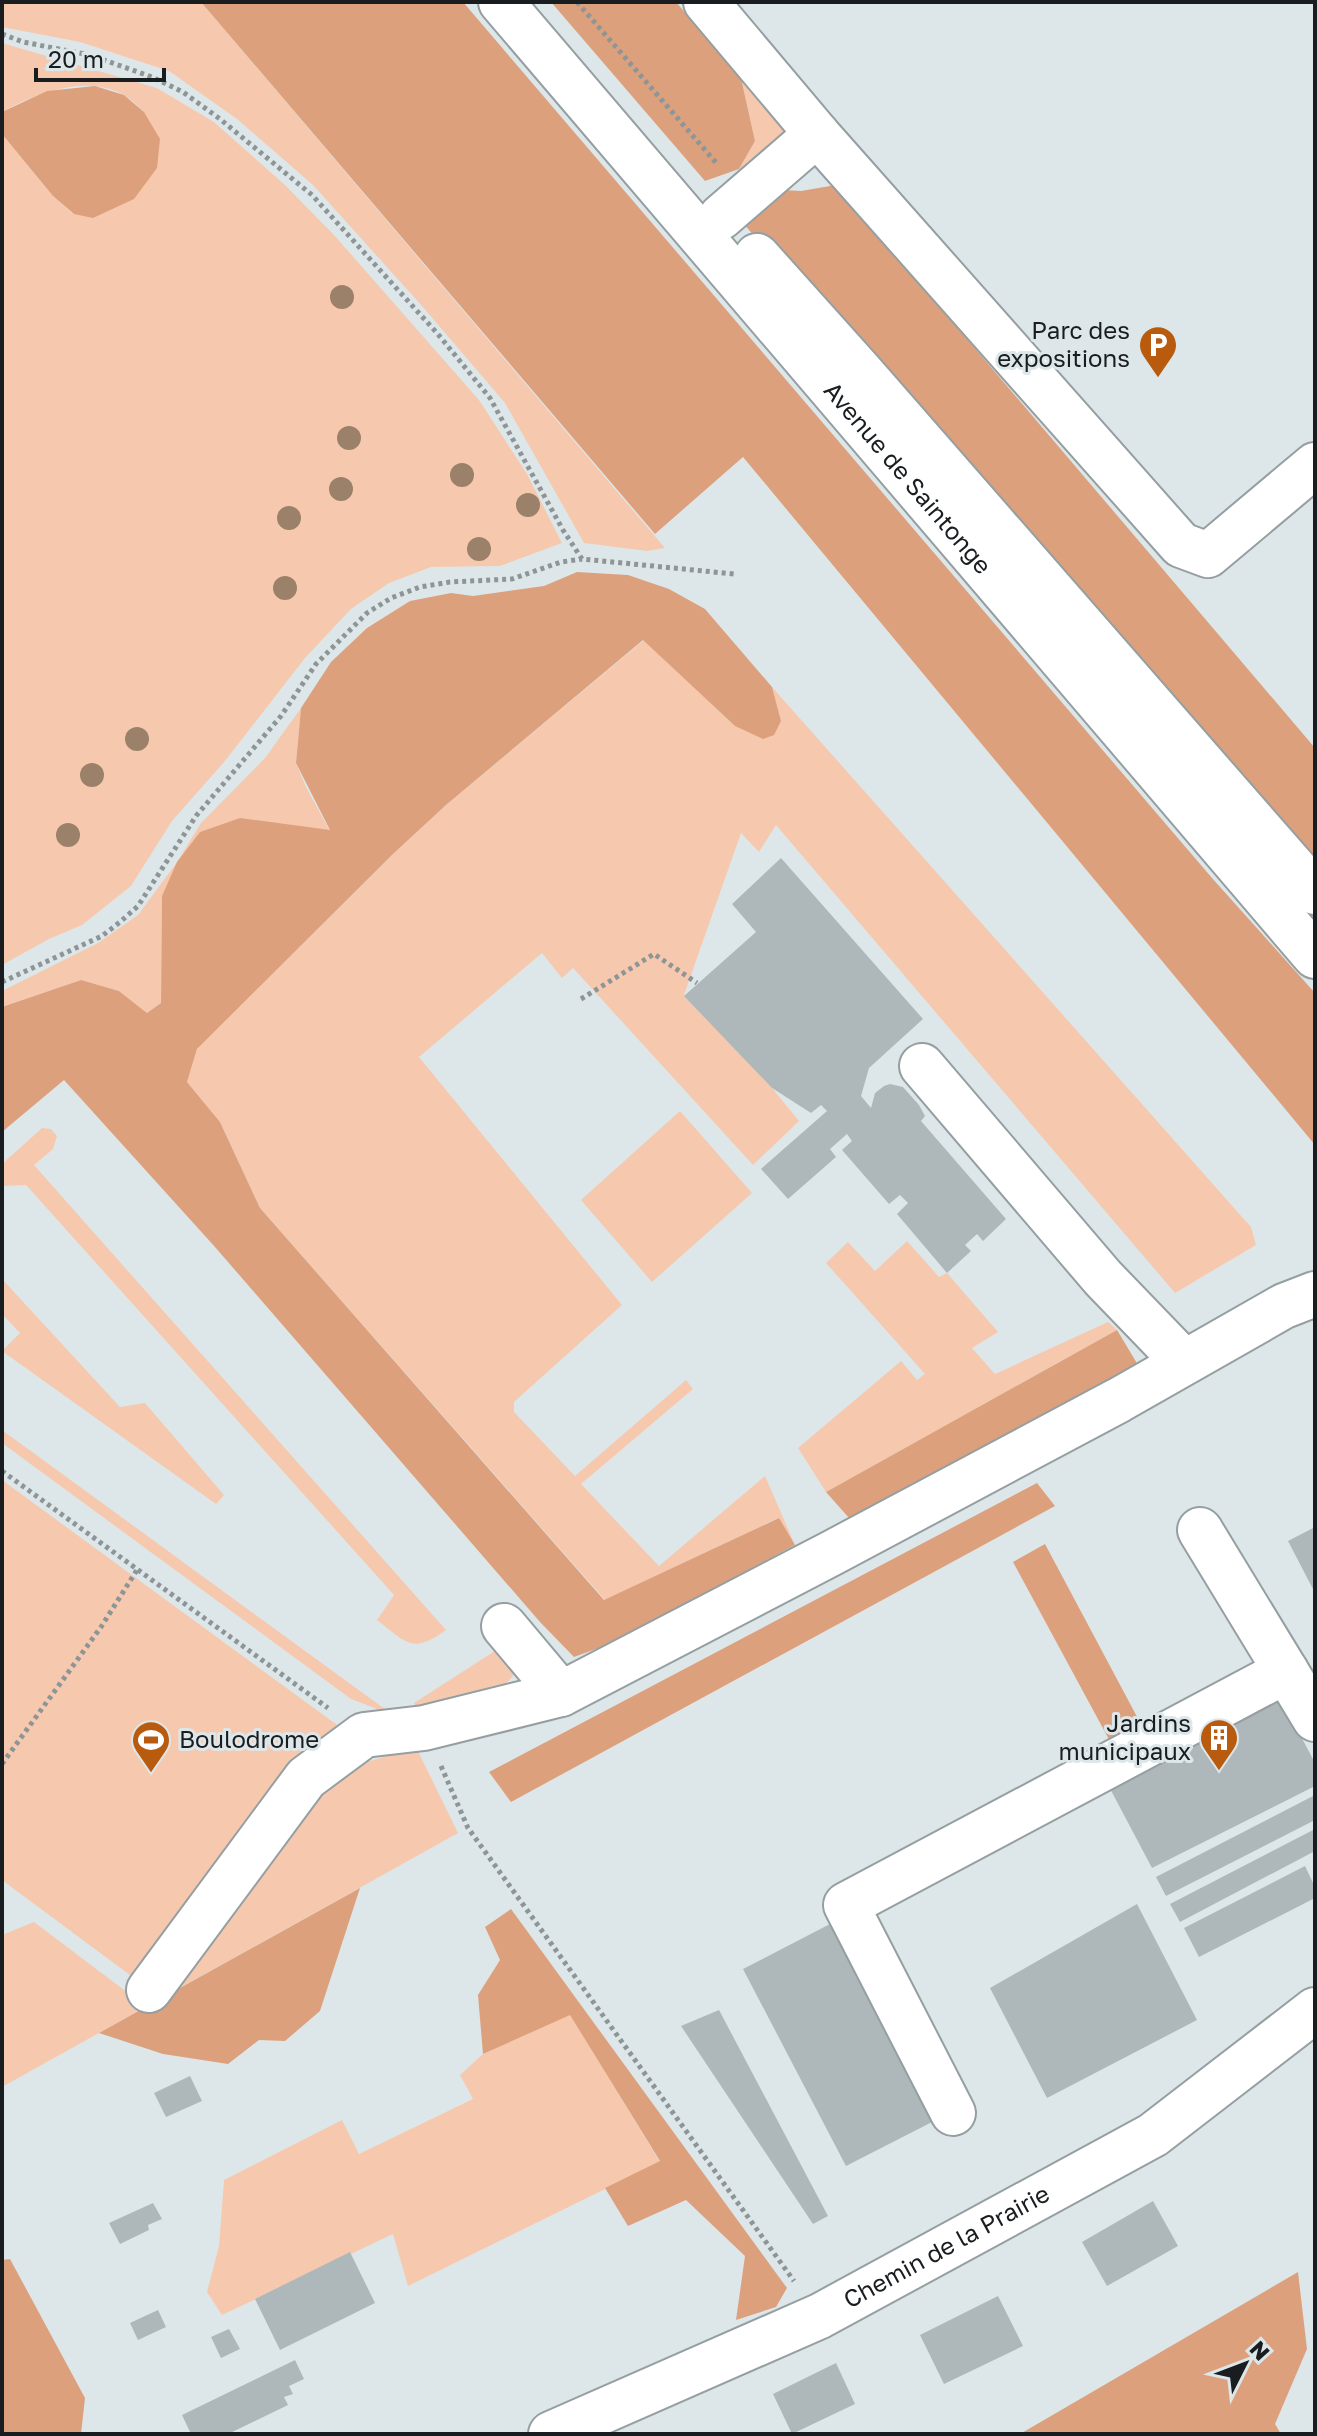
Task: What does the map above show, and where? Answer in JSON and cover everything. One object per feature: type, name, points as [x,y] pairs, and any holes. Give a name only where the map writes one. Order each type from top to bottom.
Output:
[{"type":"main road","name":"Avenue de Saintonge","points":[[501,2],[1315,956]]},
{"type":"main road","name":"Avenue de Saintonge","points":[[533,2],[1315,892]]},
{"type":"main road","points":[[706,2],[817,134],[1181,545],[1208,555],[1315,465]]},
{"type":"main road","points":[[721,217],[817,134]]},
{"type":"main road","points":[[922,1066],[1103,1278],[1184,1362]]},
{"type":"main road","points":[[149,1990],[306,1778],[364,1735],[424,1728],[561,1694],[1119,1400],[1284,1306],[1315,1294]]},
{"type":"main road","points":[[1200,1530],[1315,1719]]},
{"type":"main road","points":[[504,1626],[561,1694]]},
{"type":"main road","points":[[953,2113],[846,1905],[1286,1671]]},
{"type":"main road","name":"Chemin de la Prairie","points":[[551,2434],[820,2316],[1153,2135],[1315,2010]]},
{"type":"path","points":[[2,34],[23,42],[90,55],[152,77],[183,92],[312,195],[437,333],[490,398],[582,559]]},
{"type":"path","points":[[2,982],[102,936],[138,906],[196,816],[281,716],[316,664],[367,613],[391,598],[420,587],[450,582],[512,579],[561,562],[582,559],[734,574]]},
{"type":"path","points":[[581,999],[654,954],[697,983]]},
{"type":"path","points":[[2,1471],[364,1735]]},
{"type":"path","points":[[2,1764],[101,1627],[137,1570]]},
{"type":"path","points":[[424,1728],[468,1828],[820,2316]]},
{"type":"shaded area","points":[[2,2],[201,2],[665,548],[647,551],[584,543],[505,403],[313,185],[237,119],[169,71],[80,42],[2,27]]},
{"type":"shaded area","points":[[201,2],[463,2],[1212,878],[1315,993],[1315,1145],[743,457],[655,534]]},
{"type":"shaded area","points":[[551,2],[676,2],[741,78],[755,141],[739,169],[705,181]]},
{"type":"shaded area","points":[[2,43],[157,88],[214,122],[285,185],[334,235],[479,400],[527,474],[562,543],[500,566],[431,567],[389,583],[351,609],[305,658],[225,761],[172,821],[131,886],[82,925],[2,965],[2,134],[53,196],[73,214],[144,112],[124,95],[109,89],[78,86],[30,98],[2,112]]},
{"type":"shaded area","points":[[741,78],[789,132],[767,155],[739,169],[755,141]]},
{"type":"shaded area","points":[[95,86],[124,95],[144,112],[160,139],[157,168],[134,199],[93,218],[74,214],[53,196],[2,134],[2,112],[47,91]]},
{"type":"shaded area","points":[[836,185],[1315,748],[1315,877],[735,214],[767,189],[801,191]]},
{"type":"shaded area","points":[[577,572],[628,575],[669,589],[705,609],[772,687],[781,721],[774,735],[763,739],[735,726],[643,640],[446,805],[393,854],[197,1049],[187,1082],[220,1122],[260,1208],[604,1600],[779,1518],[795,1545],[612,1643],[574,1657],[540,1622],[215,1247],[64,1080],[2,1132],[2,1007],[81,980],[119,991],[147,1013],[161,1003],[162,896],[177,862],[200,832],[240,818],[330,830],[296,763],[301,708],[331,662],[367,628],[410,601],[451,593],[473,596],[544,586]]},
{"type":"shaded area","points":[[644,640],[735,726],[781,722],[772,687],[1251,1227],[1256,1245],[1175,1293],[776,825],[759,852],[741,833],[684,995],[799,1121],[753,1165],[573,968],[562,978],[542,953],[419,1057],[622,1305],[514,1402],[514,1412],[575,1476],[686,1380],[693,1389],[581,1484],[659,1566],[765,1476],[795,1545],[778,1518],[605,1600],[260,1208],[220,1122],[187,1082],[197,1049],[393,854],[446,805]]},
{"type":"shaded area","points":[[301,708],[296,763],[330,831],[300,827],[162,896],[161,1003],[147,1013],[119,991],[81,980],[2,1007],[2,991],[98,943],[138,915],[201,823],[265,758]]},
{"type":"shaded area","points":[[680,1111],[752,1193],[652,1282],[581,1200]]},
{"type":"shaded area","points":[[42,1128],[51,1129],[57,1136],[53,1149],[34,1165],[446,1630],[425,1642],[410,1643],[377,1620],[394,1595],[26,1185],[2,1186],[2,1164]]},
{"type":"shaded area","points":[[907,1241],[939,1277],[947,1273],[998,1332],[972,1348],[995,1374],[1108,1322],[1117,1330],[826,1492],[798,1448],[901,1361],[917,1380],[925,1374],[826,1263],[848,1242],[875,1271]]},
{"type":"shaded area","points":[[2,1279],[120,1407],[145,1403],[224,1495],[216,1504],[2,1351],[20,1333],[2,1314]]},
{"type":"shaded area","points":[[1117,1330],[1138,1365],[849,1518],[826,1492]]},
{"type":"shaded area","points":[[2,1430],[393,1715],[351,1699],[2,1443]]},
{"type":"shaded area","points":[[2,1480],[344,1730],[344,1769],[416,1747],[458,1833],[2,2087],[2,1935],[34,1922],[144,2005],[150,1990],[2,1880]]},
{"type":"shaded area","points":[[1037,1483],[1055,1506],[511,1802],[489,1772]]},
{"type":"shaded area","points":[[1045,1544],[1143,1728],[1112,1745],[1013,1562]]},
{"type":"shaded area","points":[[498,1649],[509,1657],[513,1676],[498,1692],[422,1716],[414,1703]]},
{"type":"shaded area","points":[[360,1888],[320,2011],[285,2041],[259,2040],[228,2064],[163,2054],[99,2033]]},
{"type":"shaded area","points":[[511,1909],[787,2288],[776,2307],[736,2320],[745,2256],[686,2200],[628,2226],[605,2188],[660,2161],[570,2015],[483,2054],[478,1995],[500,1960],[485,1927]]},
{"type":"shaded area","points":[[570,2014],[660,2162],[408,2286],[393,2234],[222,2315],[207,2292],[219,2246],[224,2180],[342,2120],[359,2154],[473,2099],[460,2075],[483,2054]]},
{"type":"shaded area","points":[[10,2259],[85,2398],[81,2434],[2,2434],[2,2260]]},
{"type":"shaded area","points":[[1298,2272],[1307,2349],[1275,2424],[1281,2434],[1020,2434]]},
{"type":"building","points":[[781,858],[923,1019],[869,1068],[861,1096],[871,1108],[875,1093],[884,1086],[903,1087],[925,1116],[921,1121],[1006,1219],[983,1241],[977,1234],[965,1245],[971,1251],[947,1273],[897,1214],[908,1203],[900,1195],[889,1204],[842,1150],[852,1141],[847,1134],[830,1149],[836,1157],[788,1199],[761,1169],[827,1111],[821,1105],[811,1113],[772,1088],[684,996],[756,932],[732,904]]},
{"type":"building","points":[[1315,1527],[1315,1593],[1288,1541]]},
{"type":"building","name":"Jardins municipaux","points":[[1277,1691],[1315,1763],[1315,1786],[1152,1868],[1106,1781]]},
{"type":"building","points":[[1315,1795],[1315,1820],[1166,1896],[1156,1877]]},
{"type":"building","points":[[1315,1829],[1315,1851],[1180,1922],[1170,1904]]},
{"type":"building","points":[[1305,1866],[1315,1887],[1315,1898],[1199,1957],[1184,1928]]},
{"type":"building","points":[[1137,1904],[1197,2020],[1047,2098],[990,1988]]},
{"type":"building","points":[[830,1924],[934,2121],[846,2166],[743,1969]]},
{"type":"building","points":[[719,2010],[828,2216],[813,2224],[681,2026]]},
{"type":"building","points":[[190,2076],[202,2101],[166,2117],[154,2093]]},
{"type":"building","points":[[1153,2201],[1178,2246],[1107,2286],[1082,2242]]},
{"type":"building","points":[[153,2203],[162,2219],[148,2225],[149,2230],[120,2244],[109,2223]]},
{"type":"building","points":[[350,2252],[375,2303],[280,2350],[255,2299]]},
{"type":"building","points":[[998,2296],[1023,2346],[944,2384],[920,2335]]},
{"type":"building","points":[[158,2310],[166,2327],[138,2340],[130,2323]]},
{"type":"building","points":[[229,2329],[240,2349],[221,2358],[211,2337]]},
{"type":"building","points":[[295,2360],[304,2379],[289,2386],[293,2394],[284,2397],[288,2405],[228,2434],[191,2434],[182,2415]]},
{"type":"building","points":[[836,2363],[855,2404],[792,2434],[773,2394]]},
{"type":"place","name":"Parc des expositions","points":[[1158,379]]},
{"type":"place","name":"Jardins municipaux","points":[[1219,1772]]},
{"type":"place","name":"Boulodrome","points":[[151,1774]]}]
